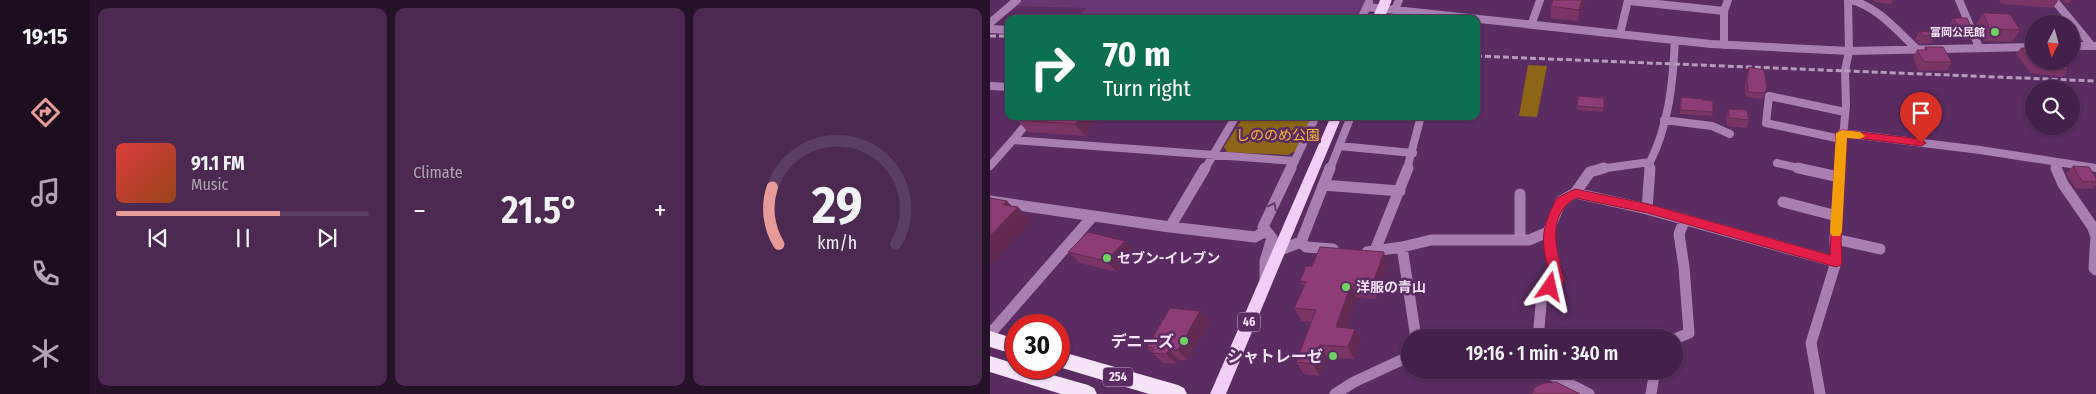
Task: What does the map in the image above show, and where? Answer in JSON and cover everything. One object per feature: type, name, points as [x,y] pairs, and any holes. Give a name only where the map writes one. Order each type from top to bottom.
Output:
[{"type":"highway","points":[[990,339],[1005,344]]},
{"type":"highway","name":"254","points":[[1070,362],[1178,394]]},
{"type":"highway","name":"254","points":[[990,364],[1088,394]]},
{"type":"main road","points":[[1380,15],[1386,0]]},
{"type":"main road","name":"46","points":[[1218,394],[1335,120]]},
{"type":"street","points":[[990,23],[1017,0]]},
{"type":"street","points":[[1393,15],[1399,0]]},
{"type":"street","points":[[1532,23],[1540,0]]},
{"type":"street","points":[[1724,45],[1724,11],[1728,0]]},
{"type":"street","points":[[1820,394],[1811,343],[1836,262],[1835,240],[1845,112],[1845,71],[1849,51],[1848,0]]},
{"type":"street","points":[[1852,0],[1862,2],[1887,17],[1905,39],[1917,49]]},
{"type":"street","points":[[1959,0],[1979,47]]},
{"type":"street","points":[[2054,0],[2094,46]]},
{"type":"street","points":[[1620,34],[1628,1],[1724,11]]},
{"type":"street","points":[[1363,15],[1369,3],[1434,15]]},
{"type":"street","points":[[1480,22],[1532,23],[1724,45],[1849,51],[2025,46]]},
{"type":"street","points":[[990,29],[1005,30]]},
{"type":"street","points":[[1648,209],[1650,162],[1660,142],[1674,65],[1675,40]]},
{"type":"street","points":[[2080,46],[2094,46]]},
{"type":"street","points":[[990,86],[1005,87]]},
{"type":"street","points":[[1845,112],[1769,96],[1766,123],[1842,136],[1980,150],[2096,168]]},
{"type":"street","points":[[990,166],[1030,120]]},
{"type":"street","points":[[1170,227],[1234,120]]},
{"type":"street","points":[[1265,282],[1265,261],[1272,238],[1263,227],[1314,120]]},
{"type":"street","points":[[1280,250],[1301,242],[1308,230],[1323,185],[1349,120]]},
{"type":"street","points":[[1374,252],[1400,191],[1413,153],[1420,120]]},
{"type":"street","points":[[1664,120],[1712,126],[1730,134]]},
{"type":"street","points":[[1013,140],[1295,161]]},
{"type":"street","points":[[1339,146],[1413,153]]},
{"type":"street","points":[[1539,329],[1542,294],[1558,280],[1548,232],[1561,201],[1575,193],[1590,172],[1602,168],[1650,162]]},
{"type":"street","points":[[2054,162],[2063,184],[2092,226],[2096,236],[2094,268],[2096,270]]},
{"type":"street","points":[[1777,163],[1839,177]]},
{"type":"street","points":[[1323,185],[1400,191]]},
{"type":"street","points":[[1575,193],[1648,209],[1836,262]]},
{"type":"street","points":[[1520,194],[1520,240]]},
{"type":"street","points":[[990,201],[1170,227],[1255,237],[1266,231]]},
{"type":"street","points":[[1783,202],[1837,216]]},
{"type":"street","points":[[990,334],[1093,216]]},
{"type":"street","points":[[1683,336],[1689,333],[1684,268],[1679,234],[1685,219]]},
{"type":"street","points":[[1301,242],[1306,247],[1374,252],[1402,248],[1431,240],[1529,240],[1548,232]]},
{"type":"street","points":[[1835,240],[1880,249]]},
{"type":"street","points":[[1402,248],[1415,329]]},
{"type":"street","points":[[1335,394],[1354,382],[1401,360]]},
{"type":"street","points":[[1559,379],[1588,394]]},
{"type":"street","points":[[1651,394],[1654,379]]},
{"type":"shaded area","points":[[1021,0],[1367,0],[1361,15],[1079,15],[1086,8],[1015,6]]},
{"type":"green space","points":[[1528,65],[1547,66],[1537,117],[1519,116]]},
{"type":"green space","name":"しののめ公園","points":[[1241,120],[1311,120],[1297,150],[1288,155],[1227,152],[1224,147]]},
{"type":"building","points":[[1553,0],[1582,0],[1579,10],[1551,6]]},
{"type":"building","points":[[1983,13],[2010,14],[2020,30],[1990,29]]},
{"type":"building","points":[[1953,18],[1967,18],[1974,33],[1963,32]]},
{"type":"building","points":[[1920,31],[1934,32],[1936,35],[1924,36]]},
{"type":"building","points":[[1925,47],[1943,47],[1952,62],[1924,62],[1917,50],[1927,50]]},
{"type":"building","points":[[1749,67],[1764,70],[1767,86],[1765,93],[1748,92]]},
{"type":"building","points":[[1578,96],[1604,98],[1604,108],[1577,106]]},
{"type":"building","points":[[1681,97],[1713,101],[1713,112],[1681,110]]},
{"type":"building","points":[[1728,109],[1747,110],[1749,120],[1730,118]]},
{"type":"building","points":[[1017,120],[1078,120],[1075,124]]},
{"type":"building","points":[[2073,166],[2089,167],[2096,178],[2096,182],[2082,181]]},
{"type":"building","points":[[990,198],[1007,201],[1003,205],[1018,207],[990,236]]},
{"type":"building","points":[[1088,232],[1125,241],[1106,261],[1068,252]]},
{"type":"building","points":[[1320,247],[1384,252],[1372,286],[1351,284],[1336,327],[1355,329],[1348,347],[1320,345],[1313,364],[1296,362],[1316,310],[1294,308],[1306,282],[1300,281],[1306,266],[1312,266]]},
{"type":"building","points":[[1170,308],[1200,311],[1178,350],[1169,350],[1166,354],[1152,353],[1154,348],[1147,347]]},
{"type":"building","points":[[1556,382],[1580,394],[1532,394],[1534,388],[1543,383]]},
{"type":"railway","points":[[990,36],[1005,36]]},
{"type":"railway","points":[[1480,56],[2096,81]]},
{"type":"slow traffic","points":[[1836,232],[1842,133],[1860,136]]},
{"type":"place","name":"富岡公民館","points":[[1995,32]]},
{"type":"place","name":"セブン-イレブン","points":[[1107,258]]},
{"type":"place","name":"洋服の青山","points":[[1346,287]]},
{"type":"place","name":"デニーズ","points":[[1184,341]]},
{"type":"place","name":"シャトレーゼ","points":[[1333,356]]},
{"type":"route","points":[[1550,287],[1558,280],[1548,232],[1561,201],[1575,193],[1648,209],[1800,250],[1836,262],[1835,240],[1842,133],[1921,143]]}]
